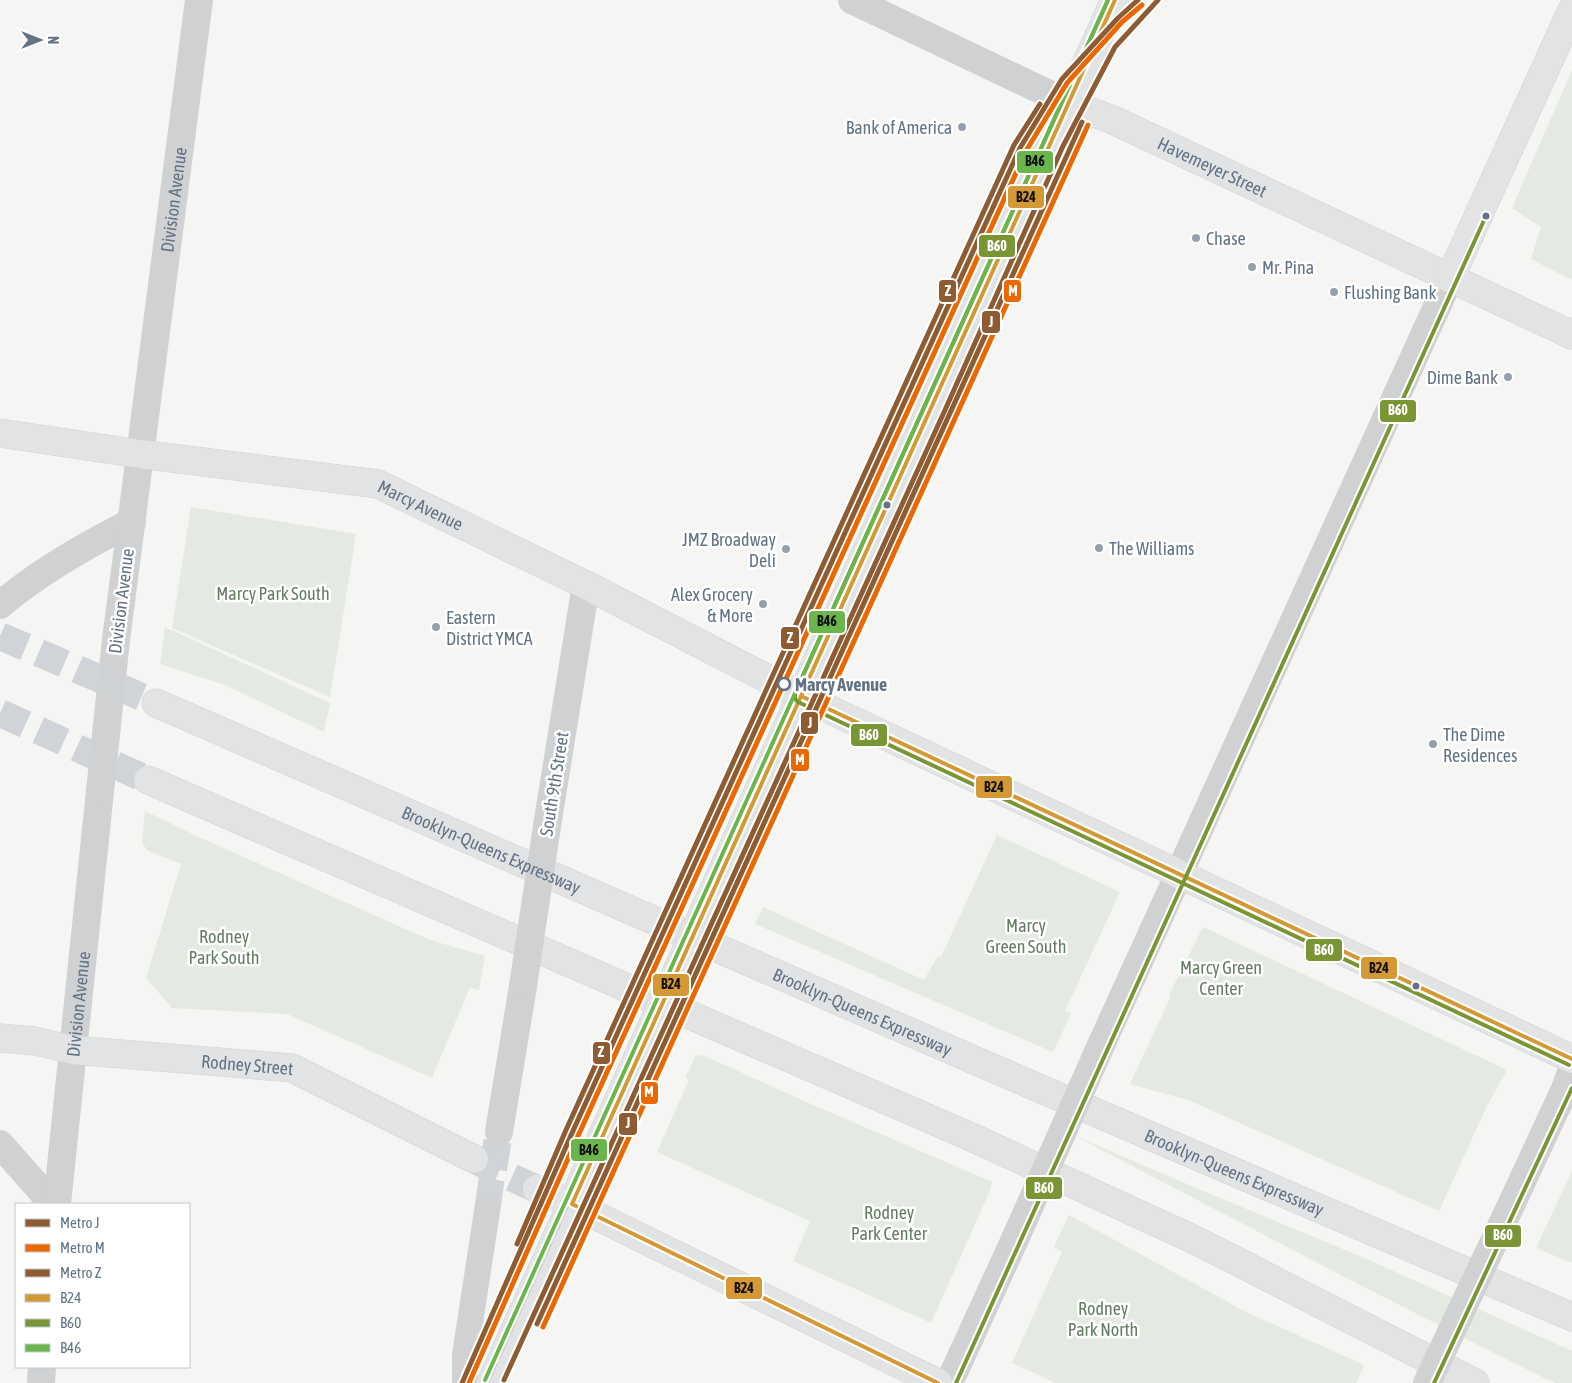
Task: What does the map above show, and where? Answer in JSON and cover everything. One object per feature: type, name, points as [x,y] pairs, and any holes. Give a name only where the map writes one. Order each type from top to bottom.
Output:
[{"type":"main road","points":[[491,1383],[1115,0]]},
{"type":"main road","points":[[1450,278],[1572,10]]},
{"type":"main road","name":"Havemeyer Street","points":[[1068,103],[1113,120],[1572,335]]},
{"type":"main road","name":"Marcy Avenue","points":[[0,433],[140,454],[378,484],[586,585],[800,696],[1572,1059]]},
{"type":"main road","name":"Brooklyn-Queens Expressway","points":[[156,703],[1572,1318]]},
{"type":"main road","points":[[148,780],[969,1136],[1197,1241],[1475,1383]]},
{"type":"main road","name":"Rodney Street","points":[[0,1038],[35,1041],[73,1050],[292,1068],[474,1159]]},
{"type":"main road","points":[[537,1189],[572,1204],[938,1383]]},
{"type":"street","name":"Division Avenue","points":[[57,1203],[116,640],[200,0]]},
{"type":"street","name":"Havemeyer Street","points":[[852,0],[1068,103]]},
{"type":"street","points":[[949,1383],[1450,278]]},
{"type":"street","points":[[7,598],[91,542],[132,522]]},
{"type":"street","name":"South 9th Street","points":[[499,1132],[586,585]]},
{"type":"street","points":[[1427,1383],[1565,1089],[1572,1069]]},
{"type":"street","points":[[0,1144],[52,1203]]},
{"type":"street","points":[[465,1383],[465,1354],[488,1205]]},
{"type":"street","points":[[41,1383],[42,1368]]},
{"type":"green space","points":[[1572,70],[1572,280],[1531,259],[1541,227],[1512,208]]},
{"type":"green space","name":"Marcy Park South","points":[[191,507],[356,534],[330,697],[172,628]]},
{"type":"green space","points":[[165,627],[330,703],[324,732],[225,685],[160,664]]},
{"type":"green space","name":"Rodney Park South","points":[[145,811],[430,940],[485,956],[479,990],[470,987],[432,1078],[287,1014],[172,1008],[146,978],[181,864],[148,851],[142,843]]},
{"type":"green space","name":"Marcy Green South","points":[[997,835],[1120,892],[1065,1011],[1071,1014],[1053,1052],[755,924],[763,907],[924,980],[938,956],[941,957]]},
{"type":"green space","name":"Marcy Green Center","points":[[1203,927],[1507,1070],[1486,1108],[1439,1211],[1188,1100],[1130,1084],[1171,996],[1169,995]]},
{"type":"green space","name":"Rodney Park Center","points":[[700,1054],[992,1182],[992,1186],[931,1323],[793,1261],[810,1221],[657,1152],[689,1080],[685,1078],[696,1055],[699,1056]]},
{"type":"green space","points":[[1073,1135],[1362,1257],[1572,1351],[1572,1383],[1555,1383],[1498,1355]]},
{"type":"green space","points":[[1572,1171],[1572,1263],[1536,1248]]},
{"type":"green space","name":"Rodney Park North","points":[[1069,1215],[1246,1312],[1362,1364],[1364,1366],[1356,1383],[1056,1383],[1012,1363],[1062,1252],[1054,1247]]},
{"type":"tunnel","points":[[0,636],[156,703]]},
{"type":"tunnel","points":[[0,713],[148,780]]},
{"type":"tunnel","points":[[493,1169],[499,1132]]},
{"type":"tunnel","points":[[474,1159],[537,1189]]},
{"type":"tunnel","points":[[488,1205],[493,1169]]},
{"type":"railway","points":[[486,1383],[976,302]]},
{"type":"metro line","name":"J","points":[[462,1383],[572,1133],[1020,148],[1062,79],[1118,18],[1138,0]]},
{"type":"metro line","name":"Z","points":[[504,1380],[1063,146],[1115,47],[1158,0]]},
{"type":"metro line","name":"M","points":[[469,1383],[578,1136],[1026,151],[1067,83],[1122,22],[1142,5]]},
{"type":"metro line","name":"Z","points":[[517,1244],[566,1130],[1014,145],[1040,104]]},
{"type":"metro line","name":"J","points":[[537,1324],[1082,122]]},
{"type":"metro line","name":"M","points":[[543,1327],[1088,125]]},
{"type":"transit line","name":"B60","points":[[1108,0],[795,693],[795,699],[1569,1065]]},
{"type":"transit line","name":"B46","points":[[485,1380],[1108,0]]},
{"type":"transit line","name":"B24","points":[[938,1383],[572,1204],[1115,0]]},
{"type":"transit line","name":"B60","points":[[956,1383],[1486,216]]},
{"type":"transit line","name":"B24","points":[[801,696],[1572,1059]]},
{"type":"transit line","name":"B60","points":[[1434,1383],[1572,1088]]},
{"type":"place","name":"Bank of America","points":[[962,127]]},
{"type":"place","name":"Chase","points":[[1196,238]]},
{"type":"place","name":"Mr. Pina","points":[[1252,267]]},
{"type":"place","name":"Flushing Bank","points":[[1334,292]]},
{"type":"place","name":"Dime Bank","points":[[1508,377]]},
{"type":"place","name":"The Williams","points":[[1099,548]]},
{"type":"place","name":"JMZ Broadway Deli","points":[[786,549]]},
{"type":"place","name":"Alex Grocery & More","points":[[763,604]]},
{"type":"place","name":"Eastern District YMCA","points":[[436,627]]},
{"type":"place","name":"Marcy Avenue","points":[[784,684]]},
{"type":"place","name":"The Dime Residences","points":[[1433,744]]}]
